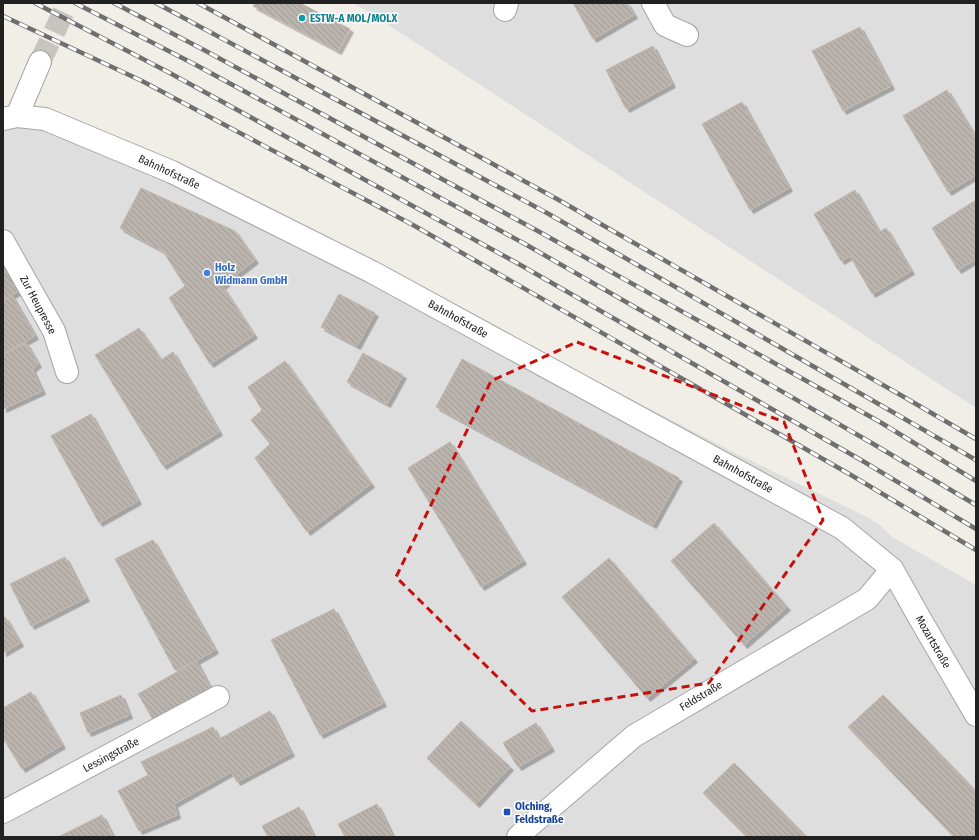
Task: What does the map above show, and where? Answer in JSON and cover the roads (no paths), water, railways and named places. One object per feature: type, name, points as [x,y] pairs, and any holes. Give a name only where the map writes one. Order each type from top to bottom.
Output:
[{"type":"street","points":[[653,3],[665,25],[687,35]]},
{"type":"street","points":[[10,117],[40,62]]},
{"type":"street","name":"Bahnhofstraße","points":[[10,117],[45,118],[172,172],[372,272],[842,528],[892,569]]},
{"type":"street","name":"Zur Heupresse","points":[[3,241],[54,331],[67,372]]},
{"type":"street","name":"Mozartstraße","points":[[892,569],[918,617],[976,715]]},
{"type":"street","name":"Feldstraße","points":[[518,837],[634,736],[867,599],[892,569]]},
{"type":"street","name":"Lessingstraße","points":[[3,812],[218,697]]},
{"type":"tunnel","points":[[40,62],[68,3]]},
{"type":"railway","points":[[35,3],[168,72],[517,263],[861,460],[976,529]]},
{"type":"railway","points":[[75,3],[196,65],[525,244],[870,442],[976,505]]},
{"type":"railway","points":[[114,3],[204,50],[536,230],[880,422],[976,481]]},
{"type":"railway","points":[[156,3],[547,213],[976,460]]},
{"type":"railway","points":[[198,3],[557,199],[976,439]]},
{"type":"railway","points":[[3,16],[142,81],[413,225],[851,475],[976,550]]},
{"type":"place","name":"ESTW-A MOL/MOLX","points":[[302,18]]},
{"type":"place","name":"Holz Widmann GmbH","points":[[207,273]]},
{"type":"place","name":"Olching, Feldstraße","points":[[507,812]]}]
